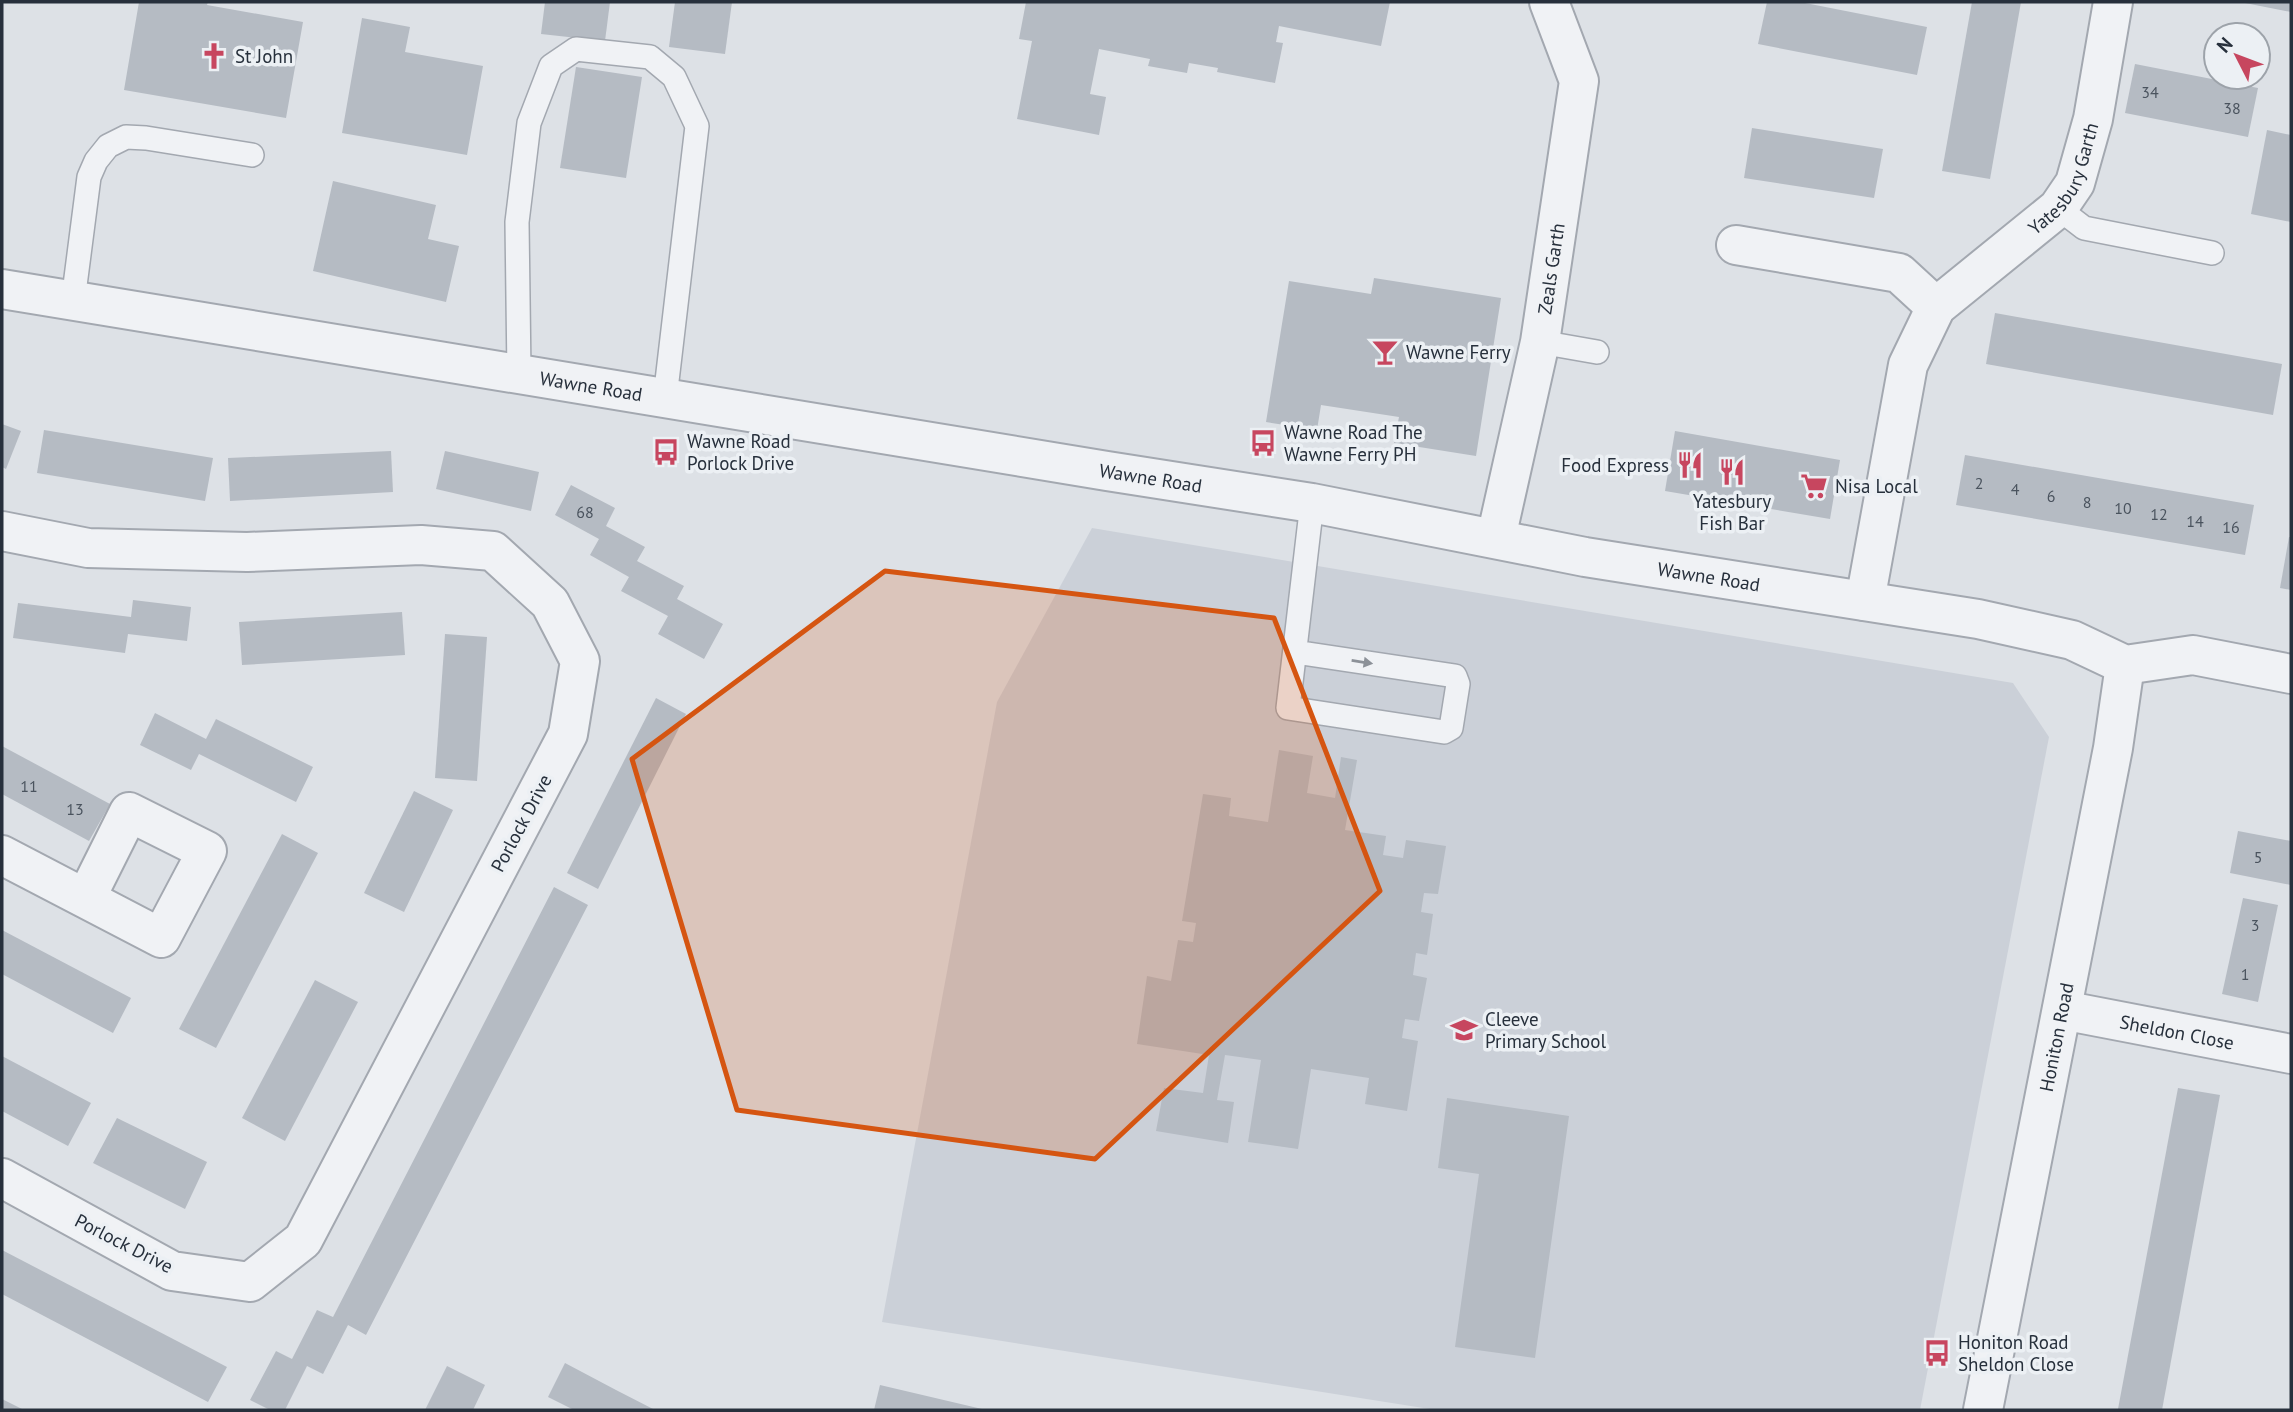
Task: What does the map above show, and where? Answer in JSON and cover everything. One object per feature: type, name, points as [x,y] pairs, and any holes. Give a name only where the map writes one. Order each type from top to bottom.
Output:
[{"type":"street","name":"Zeals Garth","points":[[1496,538],[1540,342],[1579,81],[1549,2]]},
{"type":"street","name":"Yatesbury Garth","points":[[1866,601],[1908,365],[1936,307],[2058,208],[2075,183],[2093,119],[2113,2]]},
{"type":"street","points":[[1736,245],[1899,273],[1936,307]]},
{"type":"street","name":"Wawne Road","points":[[2,289],[1312,503],[1585,557],[1978,619],[2072,640],[2125,666]]},
{"type":"street","name":"Porlock Drive","points":[[2,531],[88,548],[247,552],[421,545],[492,551],[550,603],[580,661],[568,734],[303,1240],[250,1282],[172,1271],[2,1178]]},
{"type":"street","points":[[2125,666],[2193,655],[2291,674]]},
{"type":"street","name":"Honiton Road","points":[[1983,1410],[2113,748],[2125,666]]},
{"type":"street","points":[[2,855],[86,898]]},
{"type":"street","name":"Sheldon Close","points":[[2062,1010],[2291,1054]]},
{"type":"lane","points":[[519,374],[517,222],[529,123],[551,66],[576,49],[650,57],[674,77],[697,126],[665,398]]},
{"type":"lane","points":[[73,301],[89,177],[96,161],[108,146],[126,137],[146,138],[252,155]]},
{"type":"lane","points":[[2058,208],[2084,228],[2212,253]]},
{"type":"lane","points":[[1540,342],[1597,352]]},
{"type":"lane","points":[[1295,652],[1455,676],[1458,684],[1451,728],[1444,732],[1289,708],[1295,652],[1312,503]]},
{"type":"highlighted area","points":[[885,571],[1274,618],[1380,891],[1095,1159],[737,1110],[632,759]]},
{"type":"shaded area","name":"Cleeve Primary School","points":[[1092,528],[2013,683],[2049,737],[1920,1410],[1436,1410],[882,1322],[997,702]]},
{"type":"building","name":"St John","points":[[139,2],[208,2],[207,5],[303,22],[286,118],[124,90]]},
{"type":"building","points":[[545,2],[610,2],[605,41],[541,34]]},
{"type":"building","points":[[675,2],[732,2],[725,54],[669,47]]},
{"type":"building","points":[[1026,2],[1390,2],[1381,46],[1279,26],[1276,42],[1283,43],[1275,83],[1217,72],[1218,68],[1189,63],[1187,73],[1148,66],[1150,59],[1099,49],[1090,94],[1106,97],[1099,135],[1017,119],[1032,41],[1019,39]]},
{"type":"building","points":[[1767,2],[1800,2],[1927,27],[1917,75],[1758,44]]},
{"type":"building","points":[[1972,2],[2021,2],[1990,179],[1942,171]]},
{"type":"building","points":[[2291,2],[2291,12],[2245,3]]},
{"type":"building","points":[[362,18],[410,27],[405,52],[483,66],[467,155],[342,133]]},
{"type":"building","points":[[2135,64],[2202,77],[2202,91],[2257,91],[2248,137],[2125,113]]},
{"type":"building","points":[[576,67],[642,77],[626,178],[560,168]]},
{"type":"building","points":[[1752,128],[1883,149],[1874,198],[1744,178]]},
{"type":"building","points":[[2267,130],[2291,135],[2291,222],[2251,214]]},
{"type":"building","points":[[333,181],[436,205],[428,239],[459,246],[446,302],[313,271]]},
{"type":"building","name":"Wawne Ferry","points":[[1374,278],[1501,298],[1476,456],[1394,443],[1399,417],[1321,405],[1317,430],[1266,422],[1289,281],[1371,294]]},
{"type":"building","points":[[1995,313],[2282,364],[2273,415],[1986,364]]},
{"type":"building","points":[[2,424],[21,431],[6,469],[2,467]]},
{"type":"building","points":[[44,430],[213,458],[205,501],[37,473]]},
{"type":"building","points":[[1675,431],[1840,460],[1830,519],[1665,491]]},
{"type":"building","points":[[391,451],[393,492],[230,501],[228,458]]},
{"type":"building","points":[[445,451],[539,472],[531,511],[436,489]]},
{"type":"building","points":[[1965,455],[2254,505],[2245,555],[1956,505]]},
{"type":"building","points":[[571,485],[615,508],[606,526],[645,547],[637,561],[684,586],[677,599],[723,624],[704,659],[658,634],[668,616],[621,591],[629,577],[590,555],[599,539],[555,515]]},
{"type":"building","points":[[2291,537],[2291,590],[2280,588]]},
{"type":"building","points":[[133,600],[191,607],[187,641],[128,634],[125,653],[13,638],[18,603],[131,617]]},
{"type":"building","points":[[402,612],[405,655],[242,665],[239,622]]},
{"type":"building","points":[[445,634],[487,637],[477,781],[435,778]]},
{"type":"building","points":[[656,698],[686,714],[598,889],[567,873]]},
{"type":"building","points":[[155,713],[206,739],[216,719],[313,767],[296,802],[199,754],[191,770],[140,745]]},
{"type":"building","points":[[2,746],[110,804],[89,841],[2,794]]},
{"type":"building","points":[[1279,750],[1313,756],[1307,793],[1335,798],[1341,757],[1357,760],[1345,830],[1386,836],[1383,855],[1403,858],[1406,840],[1446,846],[1438,894],[1424,893],[1421,912],[1433,914],[1427,955],[1416,953],[1413,975],[1427,978],[1419,1021],[1405,1019],[1402,1038],[1418,1041],[1407,1111],[1365,1104],[1369,1078],[1311,1069],[1298,1149],[1248,1142],[1261,1060],[1225,1055],[1217,1100],[1234,1102],[1228,1143],[1156,1131],[1164,1088],[1203,1093],[1209,1055],[1137,1044],[1147,976],[1171,981],[1178,940],[1193,942],[1196,923],[1182,921],[1203,794],[1231,798],[1229,816],[1268,822]]},
{"type":"building","points":[[414,791],[453,810],[404,912],[364,893]]},
{"type":"building","points":[[2238,831],[2291,841],[2291,885],[2230,873]]},
{"type":"building","points":[[282,834],[318,853],[216,1048],[179,1029]]},
{"type":"building","points":[[554,887],[588,905],[366,1335],[348,1325],[323,1374],[307,1366],[285,1410],[270,1410],[250,1400],[276,1351],[292,1359],[317,1310],[333,1317]]},
{"type":"building","points":[[2243,898],[2278,905],[2258,1002],[2222,994]]},
{"type":"building","points":[[2,930],[131,998],[113,1033],[2,974]]},
{"type":"building","points":[[315,980],[358,1002],[285,1141],[242,1118]]},
{"type":"building","points":[[2,1056],[91,1103],[68,1146],[2,1111]]},
{"type":"building","points":[[2178,1088],[2220,1095],[2162,1410],[2118,1409]]},
{"type":"building","points":[[1447,1098],[1569,1116],[1535,1358],[1455,1347],[1479,1174],[1438,1168]]},
{"type":"building","points":[[117,1118],[207,1162],[185,1209],[93,1163]]},
{"type":"building","points":[[2,1250],[227,1367],[208,1402],[2,1294]]},
{"type":"building","points":[[565,1363],[655,1410],[574,1410],[548,1397]]},
{"type":"building","points":[[447,1366],[485,1385],[473,1410],[425,1410]]},
{"type":"building","points":[[880,1385],[982,1409],[982,1410],[874,1410]]},
{"type":"building","points":[[2,1399],[24,1410],[2,1410]]},
{"type":"place","name":"St John","points":[[214,56]]},
{"type":"place","name":"Wawne Ferry","points":[[1385,352]]},
{"type":"place","name":"Wawne Road The Wawne Ferry PH","points":[[1263,443]]},
{"type":"place","name":"Wawne Road Porlock Drive","points":[[666,452]]},
{"type":"place","name":"Food Express","points":[[1690,465]]},
{"type":"place","name":"Yatesbury Fish Bar","points":[[1732,472]]},
{"type":"place","name":"Nisa Local","points":[[1814,486]]},
{"type":"place","name":"Cleeve Primary School","points":[[1464,1030]]},
{"type":"place","name":"Honiton Road Sheldon Close","points":[[1937,1353]]}]
